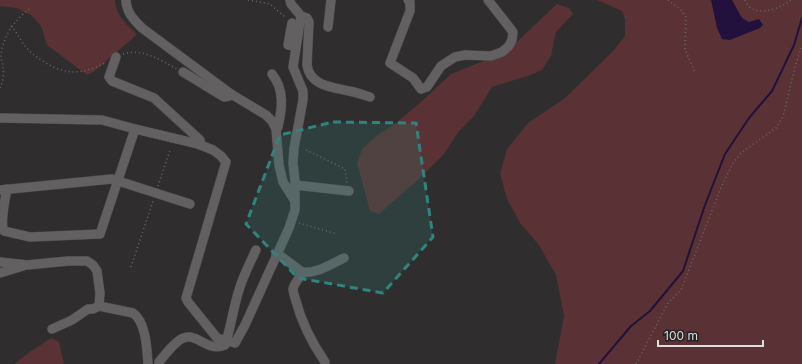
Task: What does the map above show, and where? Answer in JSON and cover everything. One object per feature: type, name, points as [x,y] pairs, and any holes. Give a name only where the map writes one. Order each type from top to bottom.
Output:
[{"type":"lane","points":[[126,0],[126,7],[134,20],[142,28],[231,94],[266,114],[272,121],[276,129],[278,165],[284,182],[296,201]]},
{"type":"lane","points":[[290,0],[291,4],[301,16],[307,18],[309,22],[307,65],[308,70],[317,82],[326,87],[351,91],[370,97]]},
{"type":"lane","points":[[328,27],[331,0]]},
{"type":"lane","points":[[408,0],[411,7],[410,12],[390,63],[413,78],[421,89],[427,87],[441,66],[455,57],[465,55],[491,56],[502,52],[509,46],[512,40],[513,32],[488,0]]},
{"type":"lane","points":[[4,118],[102,120],[200,145],[213,150],[221,156],[226,162],[186,298],[217,338],[226,342],[235,343],[245,325],[291,221],[296,201],[293,164],[294,148],[303,100],[303,91],[293,67],[301,16]]},
{"type":"lane","points":[[292,23],[288,45],[296,47]]},
{"type":"lane","points":[[116,57],[109,77],[112,81],[154,98],[200,140],[200,145]]},
{"type":"lane","points":[[182,72],[224,97],[231,94]]},
{"type":"lane","points":[[272,74],[283,100],[278,128],[276,129]]},
{"type":"lane","points":[[135,129],[118,180],[100,234],[30,237],[4,231],[2,229],[0,223],[4,189],[112,179],[118,180],[190,204]]},
{"type":"lane","points":[[295,185],[349,191]]},
{"type":"lane","points":[[159,364],[159,362],[176,342],[182,338],[192,336],[213,347],[219,348],[225,345],[244,274],[256,250]]},
{"type":"lane","points":[[276,255],[282,257],[302,272],[308,273],[315,272],[344,258]]},
{"type":"lane","points":[[0,262],[25,265],[68,260],[87,261],[93,265],[97,271],[100,293],[99,306]]},
{"type":"lane","points":[[0,273],[20,268],[25,265]]},
{"type":"lane","points":[[302,272],[294,286],[293,291],[305,329],[310,340],[325,362]]},
{"type":"lane","points":[[52,329],[72,320],[88,309],[93,309],[99,306],[132,313],[139,320],[146,339],[148,364]]},
{"type":"path","points":[[248,0],[270,4],[292,23]]},
{"type":"path","points":[[668,0],[681,10],[686,17],[685,50],[696,74]]},
{"type":"path","points":[[744,0],[750,7],[763,12],[784,5],[791,0]]},
{"type":"path","points":[[0,88],[2,84],[4,67],[1,58],[3,47],[12,26],[29,9]]},
{"type":"path","points":[[12,26],[30,51],[51,66],[62,70],[82,72],[92,70],[116,57],[130,52],[140,52],[182,72]]},
{"type":"path","points":[[636,364],[668,303],[681,290],[720,190],[733,162],[741,153],[776,128],[783,117],[794,67],[802,45]]},
{"type":"path","points":[[130,267],[170,150]]},
{"type":"path","points":[[306,150],[344,169],[349,191]]},
{"type":"path","points":[[291,221],[337,234]]},
{"type":"highlighted area","points":[[333,122],[416,123],[433,237],[383,293],[298,278],[246,224],[280,135]]},
{"type":"shaded area","points":[[0,0],[115,0],[119,15],[137,34],[98,69],[87,75],[47,45],[41,26],[31,15],[16,8],[0,6]]},
{"type":"shaded area","points":[[597,0],[802,0],[802,364],[555,364],[564,316],[556,275],[539,245],[520,223],[507,199],[500,174],[507,149],[528,123],[565,98],[614,50],[625,36],[625,19],[622,11]]},
{"type":"shaded area","points":[[711,0],[732,0],[742,18],[749,22],[759,19],[763,25],[760,28],[730,40],[722,39],[717,28]]},
{"type":"shaded area","points":[[557,4],[569,8],[573,14],[556,32],[551,56],[542,70],[492,87],[474,116],[459,131],[444,154],[420,178],[379,214],[370,211],[357,163],[362,149],[379,134],[395,124],[451,74],[508,51]]},
{"type":"shaded area","points":[[51,338],[59,342],[64,364],[14,364],[27,354]]},
{"type":"waterway","points":[[599,364],[631,326],[650,311],[683,271],[705,205],[725,154],[749,118],[772,91],[794,45],[802,18]]}]
